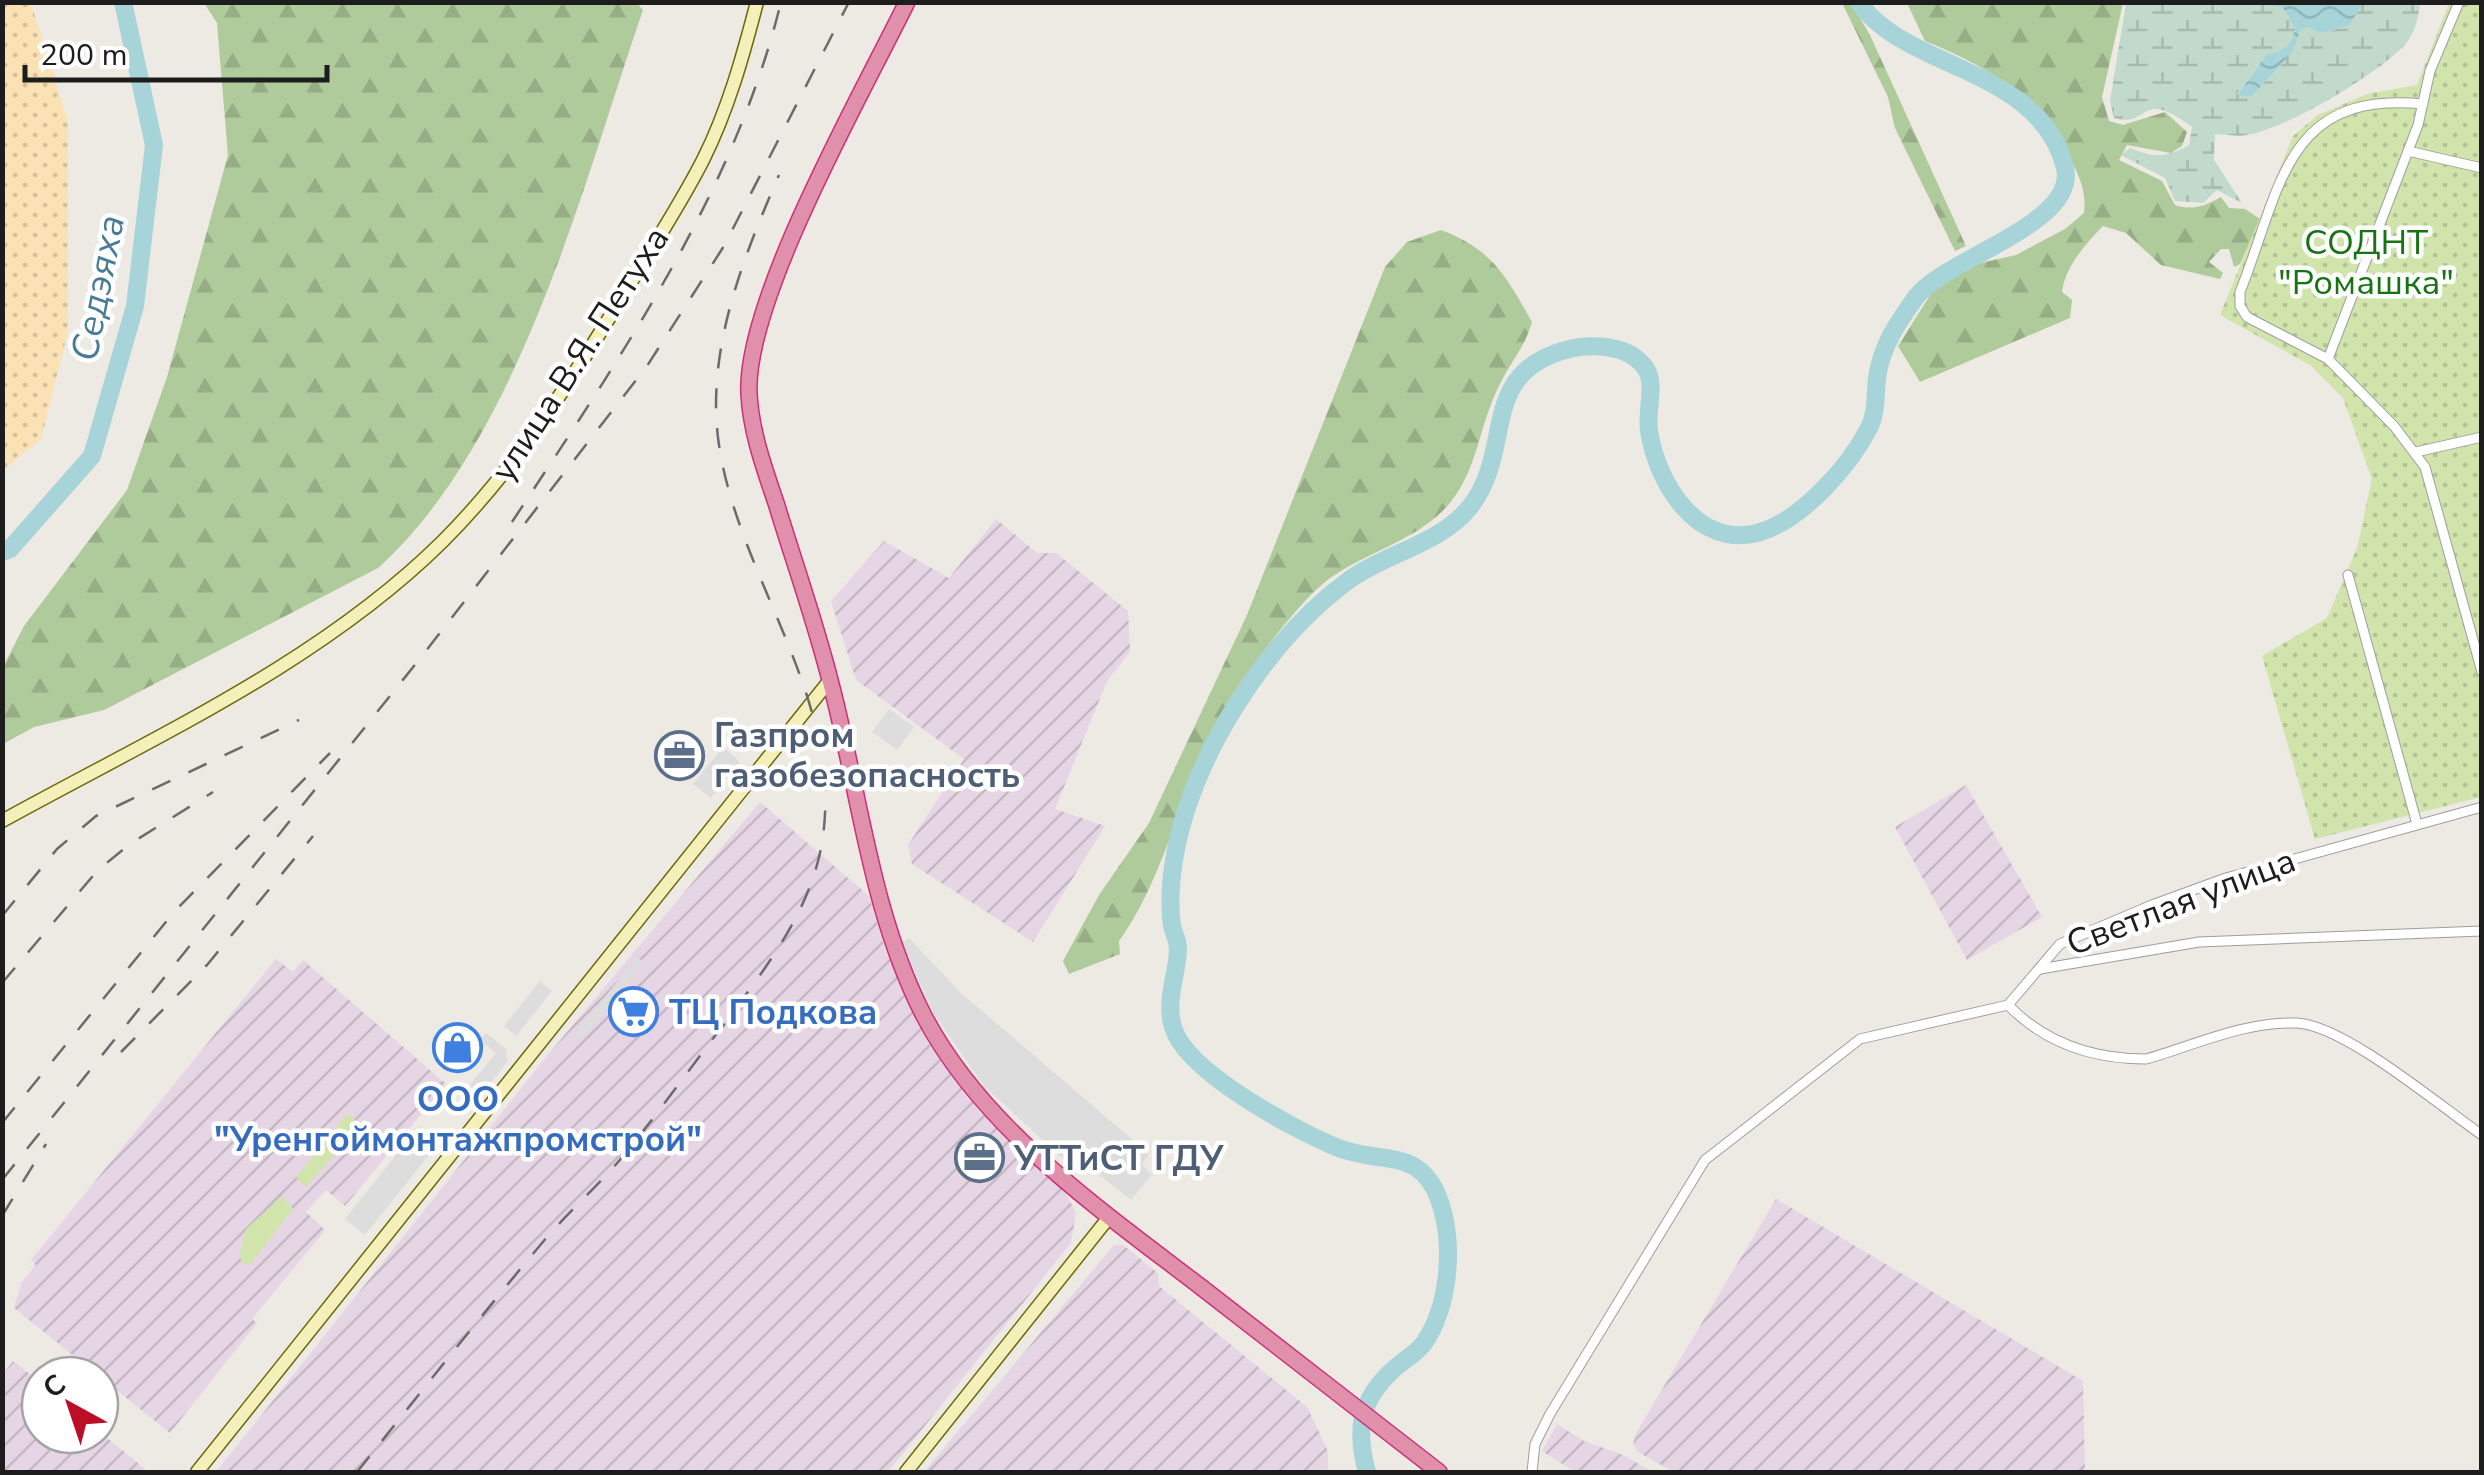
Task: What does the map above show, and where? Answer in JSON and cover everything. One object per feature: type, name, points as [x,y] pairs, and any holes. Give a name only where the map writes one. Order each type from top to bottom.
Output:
[{"type":"highway","points":[[907,2],[796,233],[757,330],[749,372],[751,416],[830,680],[878,894],[924,1016],[952,1061],[989,1106],[1110,1216],[1439,1472]]},
{"type":"main road","name":"улица В.Я. Петуха","points":[[2,821],[216,703],[309,646],[412,570],[474,508],[557,401],[687,190],[726,106],[757,2]]},
{"type":"main road","points":[[197,1472],[830,680]]},
{"type":"main road","points":[[906,1472],[1110,1216]]},
{"type":"street","points":[[2328,359],[2408,151],[2430,71],[2458,2]]},
{"type":"street","points":[[2423,104],[2372,101],[2347,110],[2301,141],[2240,292],[2240,306],[2248,317],[2328,359],[2416,452],[2425,467],[2482,672]]},
{"type":"street","points":[[2408,151],[2482,168]]},
{"type":"street","points":[[2416,452],[2482,437]]},
{"type":"street","points":[[2348,575],[2417,824]]},
{"type":"street","name":"Светлая улица","points":[[2008,1004],[2060,944],[2089,930],[2226,878],[2482,807]]},
{"type":"street","points":[[2040,969],[2199,942],[2482,931]]},
{"type":"street","points":[[1532,1472],[1535,1444],[1550,1414],[1704,1160],[1860,1039],[2008,1004],[2025,1020],[2068,1046],[2129,1059],[2146,1059],[2272,1024],[2316,1026],[2354,1046],[2482,1135]]},
{"type":"shaded area","points":[[996,519],[1037,553],[1056,553],[1128,611],[1130,652],[1107,681],[1055,809],[1105,826],[1033,942],[912,864],[908,845],[964,759],[856,680],[831,601],[884,541],[949,578]]},
{"type":"shaded area","points":[[889,709],[914,727],[897,750],[872,732]]},
{"type":"shaded area","points":[[723,747],[740,762],[711,798],[693,784]]},
{"type":"shaded area","points":[[1966,785],[2042,917],[1967,960],[1895,827]]},
{"type":"shaded area","points":[[760,802],[869,896],[886,952],[927,1036],[942,1058],[1064,1190],[1076,1213],[1071,1243],[888,1472],[216,1472],[546,1057]]},
{"type":"shaded area","points":[[909,938],[961,993],[1149,1154],[1142,1165],[1152,1174],[1131,1200],[1097,1173],[1075,1170],[984,1086],[934,1014],[902,943]]},
{"type":"shaded area","points":[[637,957],[644,962],[582,1040],[575,1034]]},
{"type":"shaded area","points":[[276,959],[293,972],[303,960],[446,1084],[345,1206],[326,1190],[306,1212],[325,1230],[252,1319],[257,1323],[170,1433],[120,1393],[120,1355],[73,1355],[14,1308],[21,1283],[36,1265],[31,1260]]},
{"type":"shaded area","points":[[540,981],[552,991],[516,1036],[504,1026]]},
{"type":"shaded area","points":[[486,1033],[505,1048],[508,1061],[477,1100],[465,1091],[496,1053],[481,1040]]},
{"type":"shaded area","points":[[419,1126],[436,1146],[365,1235],[345,1219]]},
{"type":"shaded area","points":[[1776,1199],[2083,1381],[2085,1472],[1673,1472],[1638,1452],[1633,1444],[1636,1433]]},
{"type":"shaded area","points":[[1114,1245],[1123,1245],[1158,1273],[1159,1286],[1307,1407],[1328,1451],[1328,1472],[924,1472]]},
{"type":"shaded area","points":[[13,1361],[20,1366],[20,1455],[120,1455],[120,1448],[145,1469],[3,1472],[3,1374]]},
{"type":"shaded area","points":[[1557,1424],[1584,1441],[1623,1455],[1653,1472],[1575,1472],[1542,1451]]},
{"type":"green space","points":[[636,2],[643,10],[570,231],[540,308],[508,382],[470,452],[427,515],[378,568],[104,710],[34,727],[3,744],[3,667],[24,626],[127,490],[167,377],[228,155],[217,23],[204,3]]},
{"type":"green space","points":[[2261,2],[2283,8],[2295,29],[2289,43],[2278,52],[2267,54],[2237,94],[2251,97],[2292,53],[2299,31],[2308,27],[2321,33],[2349,26],[2363,3],[2420,3],[2411,37],[2404,46],[2352,85],[2307,112],[2264,130],[2243,136],[2215,134],[2214,160],[2242,203],[2217,190],[2203,203],[2175,201],[2165,178],[2121,155],[2130,148],[2153,155],[2173,152],[2189,145],[2192,127],[2162,110],[2153,109],[2125,120],[2114,118],[2110,101],[2126,3]]},
{"type":"green space","points":[[1842,3],[1851,3],[1870,35],[1966,246],[1955,251],[1895,128],[1888,97]]},
{"type":"green space","points":[[1907,3],[2123,3],[2102,97],[2109,121],[2123,125],[2165,112],[2187,132],[2182,146],[2171,153],[2127,145],[2119,160],[2162,181],[2175,205],[2198,207],[2221,197],[2229,208],[2245,209],[2260,219],[2240,264],[2234,267],[2229,249],[2221,249],[2209,262],[2223,273],[2220,279],[2161,265],[2126,233],[2103,226],[2067,274],[2062,292],[2072,300],[2070,318],[1920,382],[1898,346],[1934,289],[1976,264],[2016,255],[2065,229],[2084,213],[2085,205],[2075,168],[2041,115],[1989,72],[1925,41]]},
{"type":"green space","name":"СОДНТ \"Ромашка\"","points":[[2449,3],[2481,3],[2481,797],[2315,839],[2262,656],[2327,618],[2357,548],[2372,479],[2343,398],[2310,365],[2220,315],[2293,136],[2318,115],[2367,94],[2417,85]]},
{"type":"green space","points":[[1441,230],[1473,246],[1496,266],[1532,322],[1493,400],[1461,487],[1450,503],[1423,527],[1325,582],[1283,626],[1225,706],[1208,739],[1154,877],[1119,941],[1120,954],[1069,974],[1063,961],[1099,895],[1149,823],[1247,615],[1385,267],[1407,242]]},
{"type":"green space","points":[[347,1114],[362,1125],[306,1187],[296,1177]]},
{"type":"green space","points":[[282,1196],[293,1209],[250,1265],[244,1264],[239,1256],[246,1229]]},
{"type":"sand","points":[[3,2],[31,3],[68,122],[68,331],[41,439],[3,470]]},
{"type":"water","points":[[2261,3],[2363,3],[2349,26],[2320,33],[2308,27],[2300,31],[2292,53],[2251,97],[2237,95],[2267,54],[2278,52],[2289,43],[2295,29],[2283,8]]},
{"type":"waterway","name":"Седэяха","points":[[2,552],[10,549],[92,456],[135,306],[154,145],[123,2]]},
{"type":"waterway","points":[[1367,1472],[1361,1428],[1368,1403],[1383,1380],[1424,1343],[1444,1295],[1448,1258],[1441,1205],[1433,1186],[1411,1165],[1336,1147],[1294,1127],[1219,1080],[1182,1044],[1171,1017],[1178,950],[1171,901],[1174,860],[1183,821],[1215,742],[1237,704],[1289,635],[1349,580],[1444,530],[1470,507],[1492,462],[1508,396],[1519,378],[1536,363],[1562,351],[1596,346],[1619,350],[1639,360],[1649,375],[1649,431],[1661,471],[1683,507],[1716,531],[1735,535],[1773,527],[1806,505],[1836,475],[1869,428],[1882,356],[1916,297],[2051,206],[2064,188],[2065,168],[2051,135],[2029,109],[2001,89],[1907,42],[1880,25],[1859,2]]},
{"type":"railway","points":[[512,522],[632,336],[703,208],[760,73],[781,2]]},
{"type":"railway","points":[[2,1180],[422,656],[647,366],[724,246],[849,2]]},
{"type":"railway","points":[[357,1472],[542,1243],[615,1165],[661,1107],[770,961],[798,914],[818,863],[825,784],[818,735],[804,686],[730,495],[716,410],[717,375],[730,306],[779,175]]},
{"type":"railway","points":[[2,916],[57,849],[96,816],[299,720]]},
{"type":"railway","points":[[2,1123],[174,912],[330,753]]},
{"type":"railway","points":[[2,983],[98,870],[130,844],[213,792]]},
{"type":"railway","points":[[121,1052],[207,965],[313,836]]},
{"type":"railway","points":[[2,1216],[46,1144]]},
{"type":"place","name":"Газпром газобезопасность","points":[[679,755]]},
{"type":"place","name":"ТЦ Подкова","points":[[634,1012]]},
{"type":"place","name":"ООО \"Уренгоймонтажпромстрой\"","points":[[458,1047]]},
{"type":"place","name":"УТТиСТ ГДУ","points":[[979,1158]]}]
